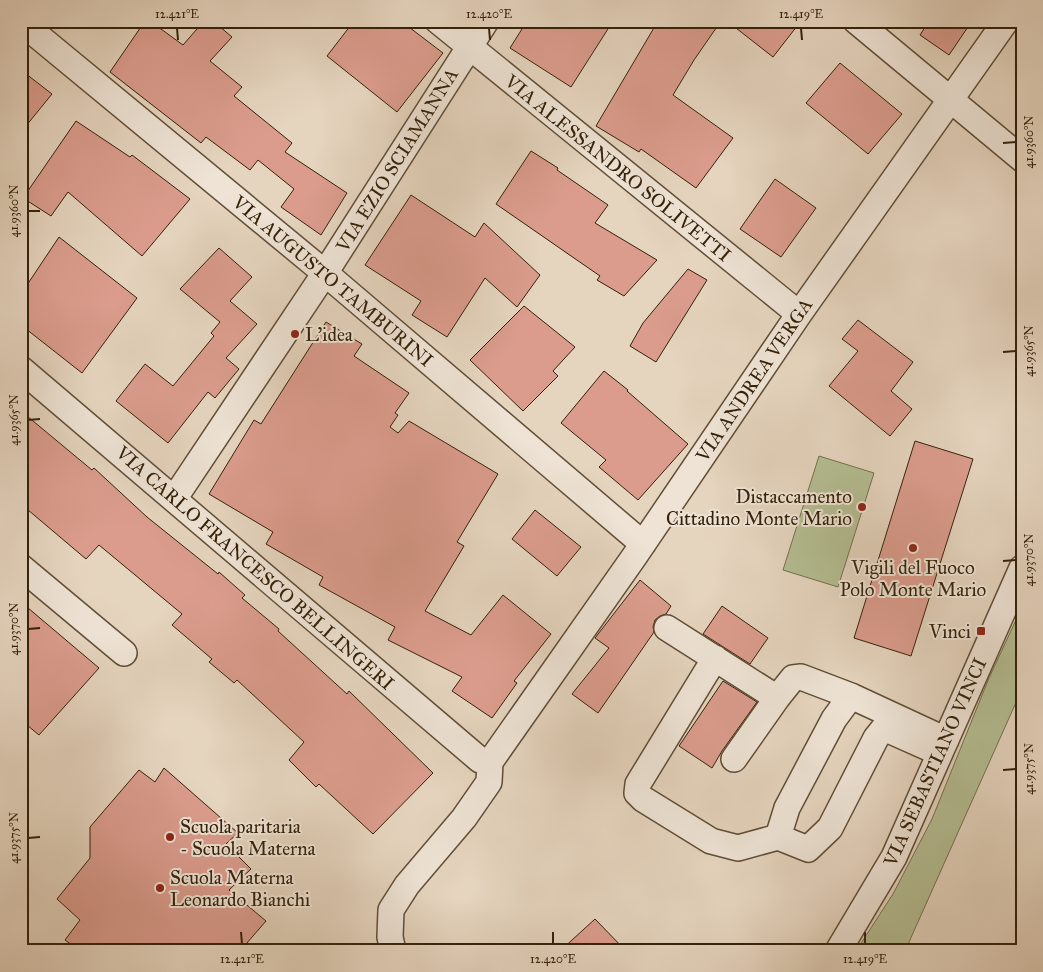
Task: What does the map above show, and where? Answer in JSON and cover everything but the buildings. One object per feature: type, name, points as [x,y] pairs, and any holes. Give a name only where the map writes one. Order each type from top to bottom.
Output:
[{"type":"street","name":"VIA ALESSANDRO SOLIVETTI","points":[[438,21],[799,314]]},
{"type":"street","name":"VIA EZIO SCIAMANNA","points":[[174,499],[325,273],[486,21]]},
{"type":"street","points":[[856,21],[1022,159]]},
{"type":"street","name":"VIA ANDREA VERGA","points":[[393,951],[390,937],[391,910],[407,885],[464,818],[489,782],[490,762],[643,544],[799,314],[1006,21]]},
{"type":"street","name":"VIA AUGUSTO TAMBURINI","points":[[21,22],[325,273],[643,544]]},
{"type":"street","name":"VIA CARLO FRANCESCO BELLINGERI","points":[[21,369],[480,760],[490,762]]},
{"type":"street","points":[[21,567],[124,652]]},
{"type":"street","name":"VIA SEBASTIANO VINCI","points":[[838,951],[894,857],[1022,568]]},
{"type":"street","points":[[667,628],[777,698]]},
{"type":"street","points":[[715,658],[638,784],[637,793],[642,799],[711,841],[738,848],[778,837],[808,849],[830,828],[876,738],[884,728],[943,747]]},
{"type":"street","points":[[734,759],[793,678],[801,677],[851,696],[943,747]]},
{"type":"street","points":[[778,837],[787,808],[834,719],[851,696]]},
{"type":"green space","points":[[819,456],[874,473],[838,587],[783,570]]},
{"type":"green space","points":[[1022,607],[1022,689],[905,951],[856,951],[893,894],[932,819],[989,678]]},
{"type":"place","name":"L'idea","points":[[295,334]]},
{"type":"place","name":"Distaccamento Cittadino Monte Mario","points":[[862,507]]},
{"type":"place","name":"Vigili del Fuoco Polo Monte Mario","points":[[913,548]]},
{"type":"place","name":"Vinci","points":[[981,631]]},
{"type":"place","name":"Scuola paritaria - Scuola Materna","points":[[170,837]]},
{"type":"place","name":"Scuola Materna Leonardo Bianchi","points":[[160,888]]}]
